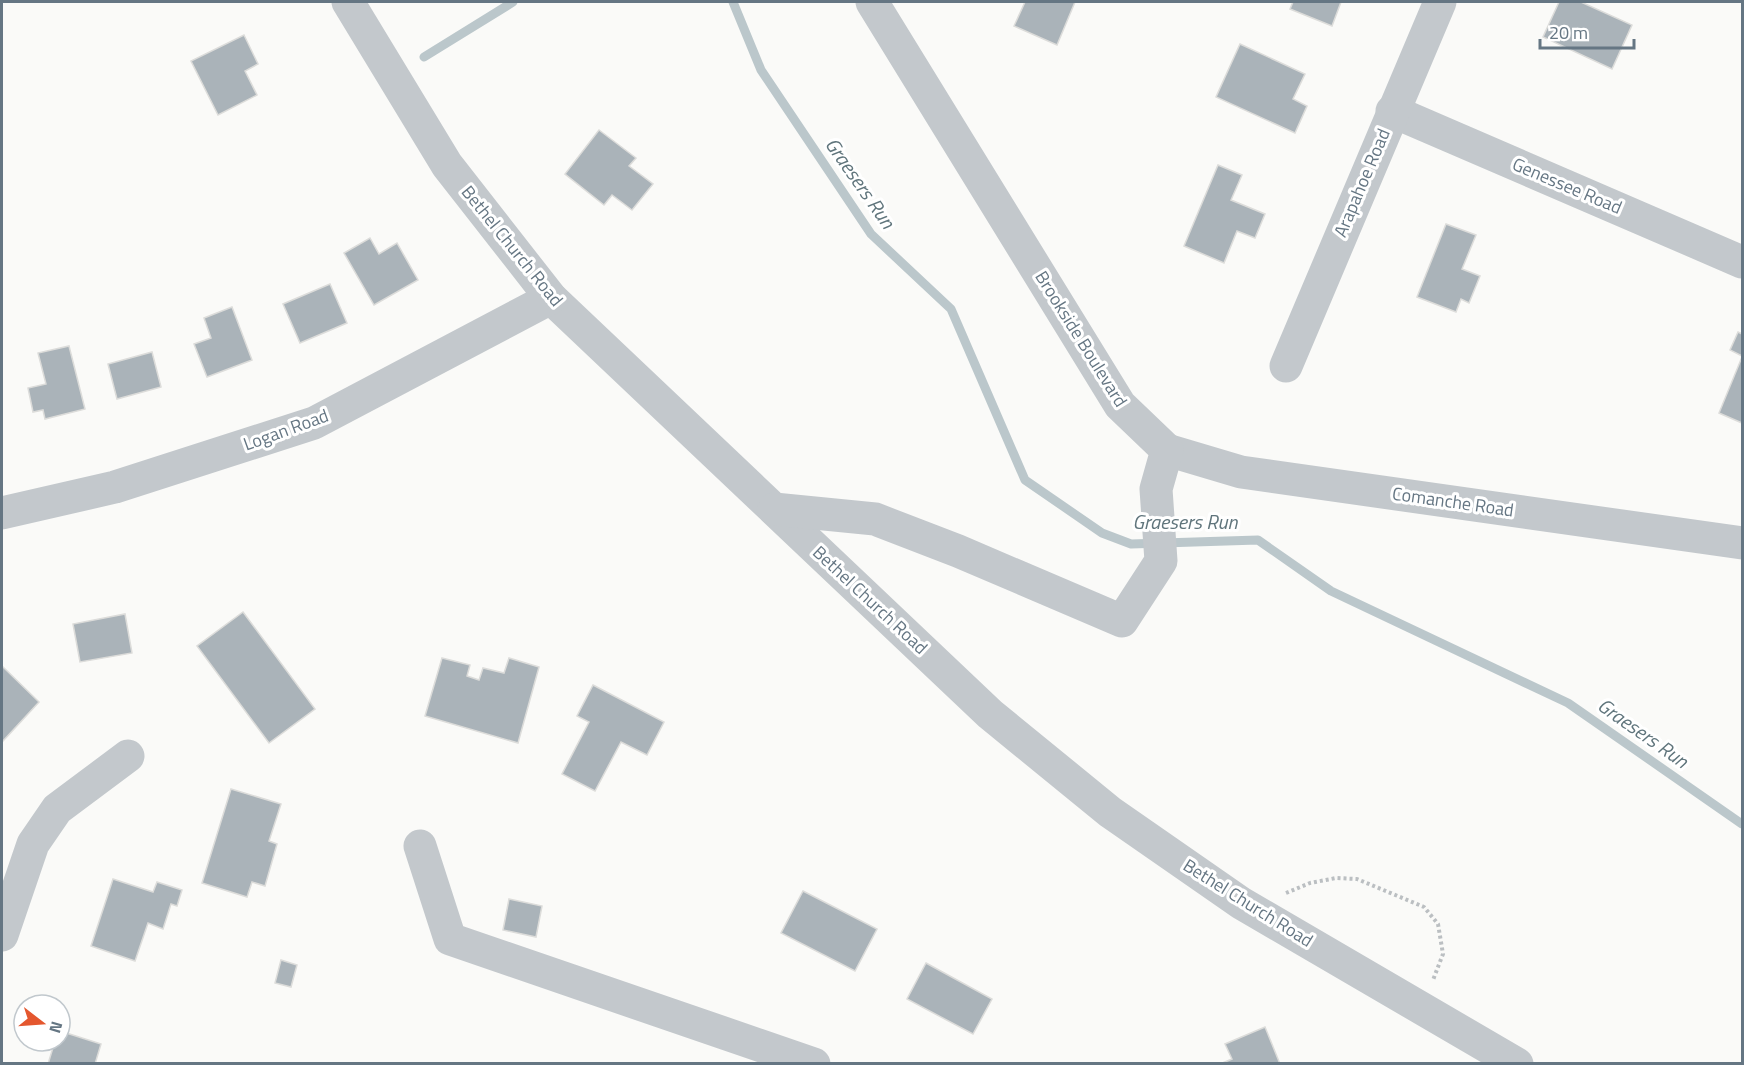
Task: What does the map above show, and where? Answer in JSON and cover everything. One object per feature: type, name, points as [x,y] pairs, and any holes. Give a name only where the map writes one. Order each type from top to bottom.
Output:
[{"type":"street","name":"Bethel Church Road","points":[[348,2],[447,165],[551,298],[990,714],[1110,812],[1262,915],[1517,1064]]},
{"type":"street","name":"Arapahoe Road","points":[[1286,366],[1440,2]]},
{"type":"street","name":"Brookside Boulevard","points":[[879,5],[1120,405],[1167,450]]},
{"type":"street","name":"Genessee Road","points":[[1392,111],[1743,262]]},
{"type":"street","name":"Logan Road","points":[[2,513],[115,487],[314,423],[551,298]]},
{"type":"street","points":[[774,509],[874,519],[958,551],[1122,621],[1161,561],[1156,489],[1167,450]]},
{"type":"street","name":"Comanche Road","points":[[1167,450],[1241,472],[1743,543]]},
{"type":"street","points":[[2,935],[33,844],[57,809],[128,756]]},
{"type":"street","points":[[420,846],[450,939],[814,1064]]},
{"type":"path","points":[[1262,915],[1275,897],[1310,883],[1336,878],[1358,879],[1424,907],[1438,924],[1443,954],[1420,1007]]},
{"type":"building","points":[[1025,2],[1075,2],[1057,45],[1014,26]]},
{"type":"building","points":[[1293,2],[1341,2],[1332,26],[1290,9]]},
{"type":"building","points":[[1559,2],[1581,2],[1632,25],[1612,69],[1543,37]]},
{"type":"building","points":[[244,35],[258,64],[245,71],[257,95],[218,115],[191,61]]},
{"type":"building","points":[[1240,44],[1305,74],[1293,99],[1307,106],[1295,133],[1216,97]]},
{"type":"building","points":[[599,130],[636,158],[629,166],[653,184],[632,210],[612,195],[604,205],[565,174]]},
{"type":"building","points":[[1218,165],[1242,175],[1231,200],[1265,214],[1255,238],[1237,231],[1224,263],[1184,246]]},
{"type":"building","points":[[1446,224],[1476,235],[1462,269],[1480,276],[1469,303],[1461,299],[1456,312],[1417,297]]},
{"type":"building","points":[[370,238],[379,254],[397,243],[418,280],[374,305],[344,253]]},
{"type":"building","points":[[330,284],[347,323],[300,343],[283,304]]},
{"type":"building","points":[[232,307],[252,360],[207,377],[194,344],[211,338],[204,318]]},
{"type":"building","points":[[1738,332],[1742,334],[1742,356],[1730,350]]},
{"type":"building","points":[[69,346],[85,409],[45,419],[43,410],[33,412],[28,388],[46,384],[38,353]]},
{"type":"building","points":[[152,352],[161,387],[117,399],[108,364]]},
{"type":"building","points":[[1742,357],[1742,423],[1719,413]]},
{"type":"building","points":[[243,612],[315,709],[269,743],[197,646]]},
{"type":"building","points":[[125,614],[132,653],[80,662],[73,624]]},
{"type":"building","points":[[442,658],[470,665],[467,676],[479,680],[483,668],[504,673],[509,658],[539,667],[518,743],[425,716]]},
{"type":"building","points":[[2,666],[39,702],[2,742]]},
{"type":"building","points":[[593,685],[664,722],[647,755],[621,742],[595,791],[562,774],[589,722],[577,716]]},
{"type":"building","points":[[231,789],[281,804],[269,841],[277,844],[265,886],[252,882],[247,897],[202,883]]},
{"type":"building","points":[[113,879],[153,892],[157,882],[182,890],[177,906],[171,904],[163,929],[148,923],[135,961],[91,946]]},
{"type":"building","points":[[803,891],[877,929],[855,971],[781,933]]},
{"type":"building","points":[[509,899],[542,906],[536,937],[503,930]]},
{"type":"building","points":[[281,960],[297,965],[291,987],[275,983]]},
{"type":"building","points":[[926,963],[992,999],[973,1034],[907,999]]},
{"type":"building","points":[[1265,1027],[1280,1064],[1220,1064],[1232,1059],[1225,1044]]},
{"type":"building","points":[[72,1035],[101,1044],[95,1064],[48,1064],[51,1053],[72,1053]]},
{"type":"waterway","points":[[424,57],[513,2]]},
{"type":"waterway","name":"Graesers Run","points":[[733,2],[761,70],[871,234],[951,309],[1025,480],[1102,533],[1131,544],[1258,540],[1331,591],[1568,703],[1742,824]]}]
